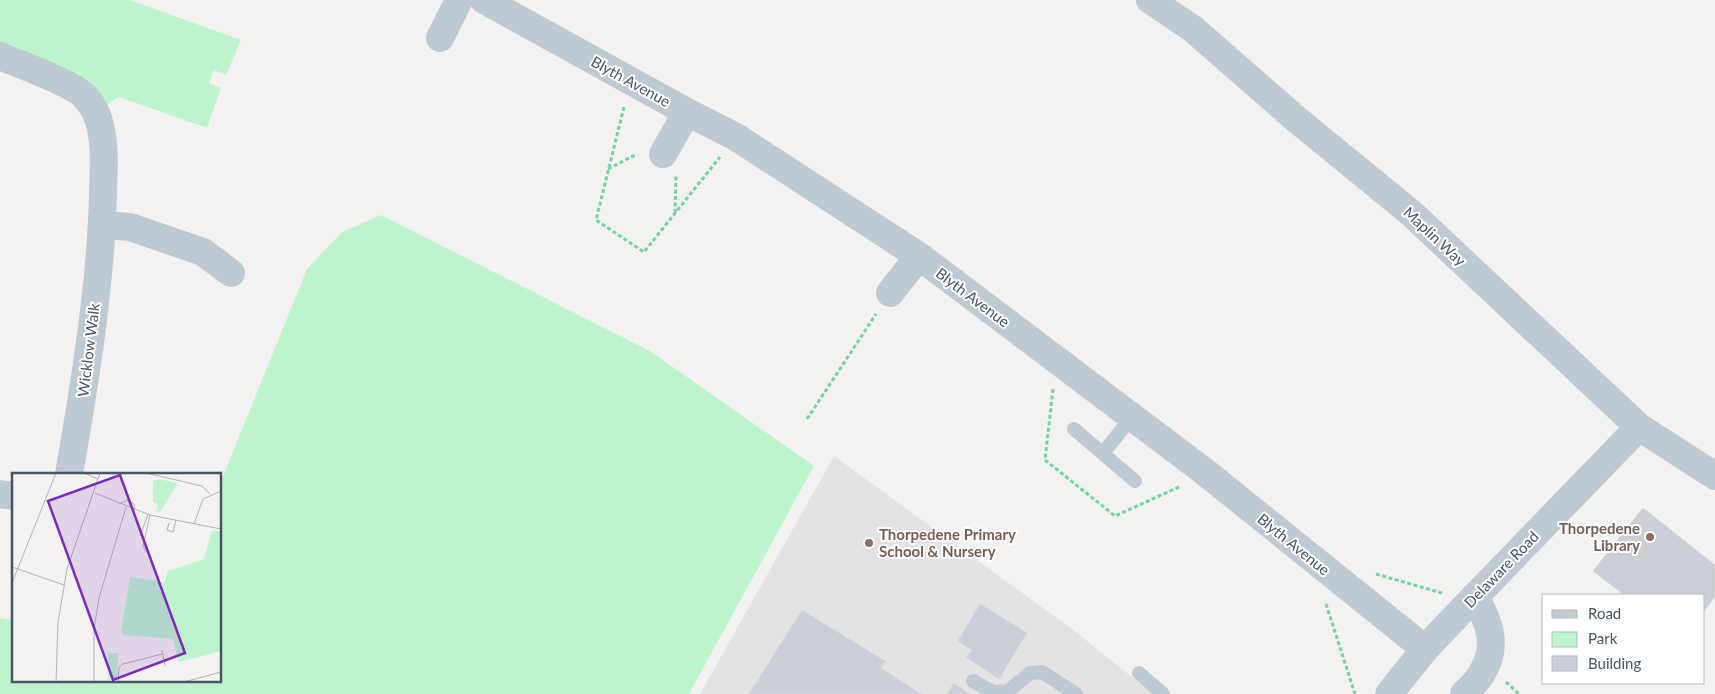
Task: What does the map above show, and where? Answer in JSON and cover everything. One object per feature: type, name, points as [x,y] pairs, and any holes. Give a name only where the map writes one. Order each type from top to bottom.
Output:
[{"type":"street","points":[[440,38],[459,0]]},
{"type":"street","name":"Blyth Avenue","points":[[484,0],[736,137],[919,256],[1205,472],[1426,649]]},
{"type":"street","name":"Maplin Way","points":[[1150,0],[1193,29],[1296,119],[1411,213],[1639,427],[1715,476]]},
{"type":"street","name":"Wicklow Walk","points":[[0,56],[63,83],[84,95],[96,112],[101,135],[104,164],[102,225],[82,398],[69,473]]},
{"type":"street","points":[[663,154],[687,112]]},
{"type":"street","points":[[102,225],[130,227],[206,246],[232,273]]},
{"type":"street","points":[[890,292],[919,256]]},
{"type":"street","name":"Delaware Road","points":[[1389,694],[1426,649],[1475,596],[1639,427]]},
{"type":"street","points":[[1464,694],[1482,674],[1489,658],[1491,634],[1487,619],[1475,596]]},
{"type":"lane","points":[[1103,453],[1132,417]]},
{"type":"lane","points":[[1074,429],[1136,481]]},
{"type":"lane","points":[[973,681],[993,692],[1008,691],[1030,673],[1042,672],[1076,694]]},
{"type":"lane","points":[[1139,672],[1163,694]]},
{"type":"path","points":[[630,80],[596,220],[644,252],[736,137]]},
{"type":"path","points":[[807,419],[890,292]]},
{"type":"shaded area","name":"Thorpedene Primary School & Nursery","points":[[834,456],[1072,629],[1153,694],[700,694]]},
{"type":"green space","points":[[0,0],[130,0],[241,40],[226,75],[214,70],[209,83],[221,88],[207,128],[119,97],[105,106],[82,80],[0,42]]},
{"type":"green space","points":[[381,215],[650,351],[814,466],[689,694],[0,694],[0,618],[12,620],[12,682],[221,682],[221,482],[307,269],[342,232]]},
{"type":"building","name":"Thorpedene Library","points":[[1643,508],[1715,565],[1715,597],[1705,610],[1705,594],[1623,594],[1593,571]]},
{"type":"building","points":[[980,604],[1027,633],[999,679],[966,657],[972,650],[958,641]]},
{"type":"building","points":[[802,610],[885,661],[881,668],[921,694],[749,694]]},
{"type":"building","points":[[954,683],[970,694],[947,694]]},
{"type":"place","name":"Thorpedene Library","points":[[1650,537]]},
{"type":"place","name":"Thorpedene Primary School & Nursery","points":[[869,543]]}]
